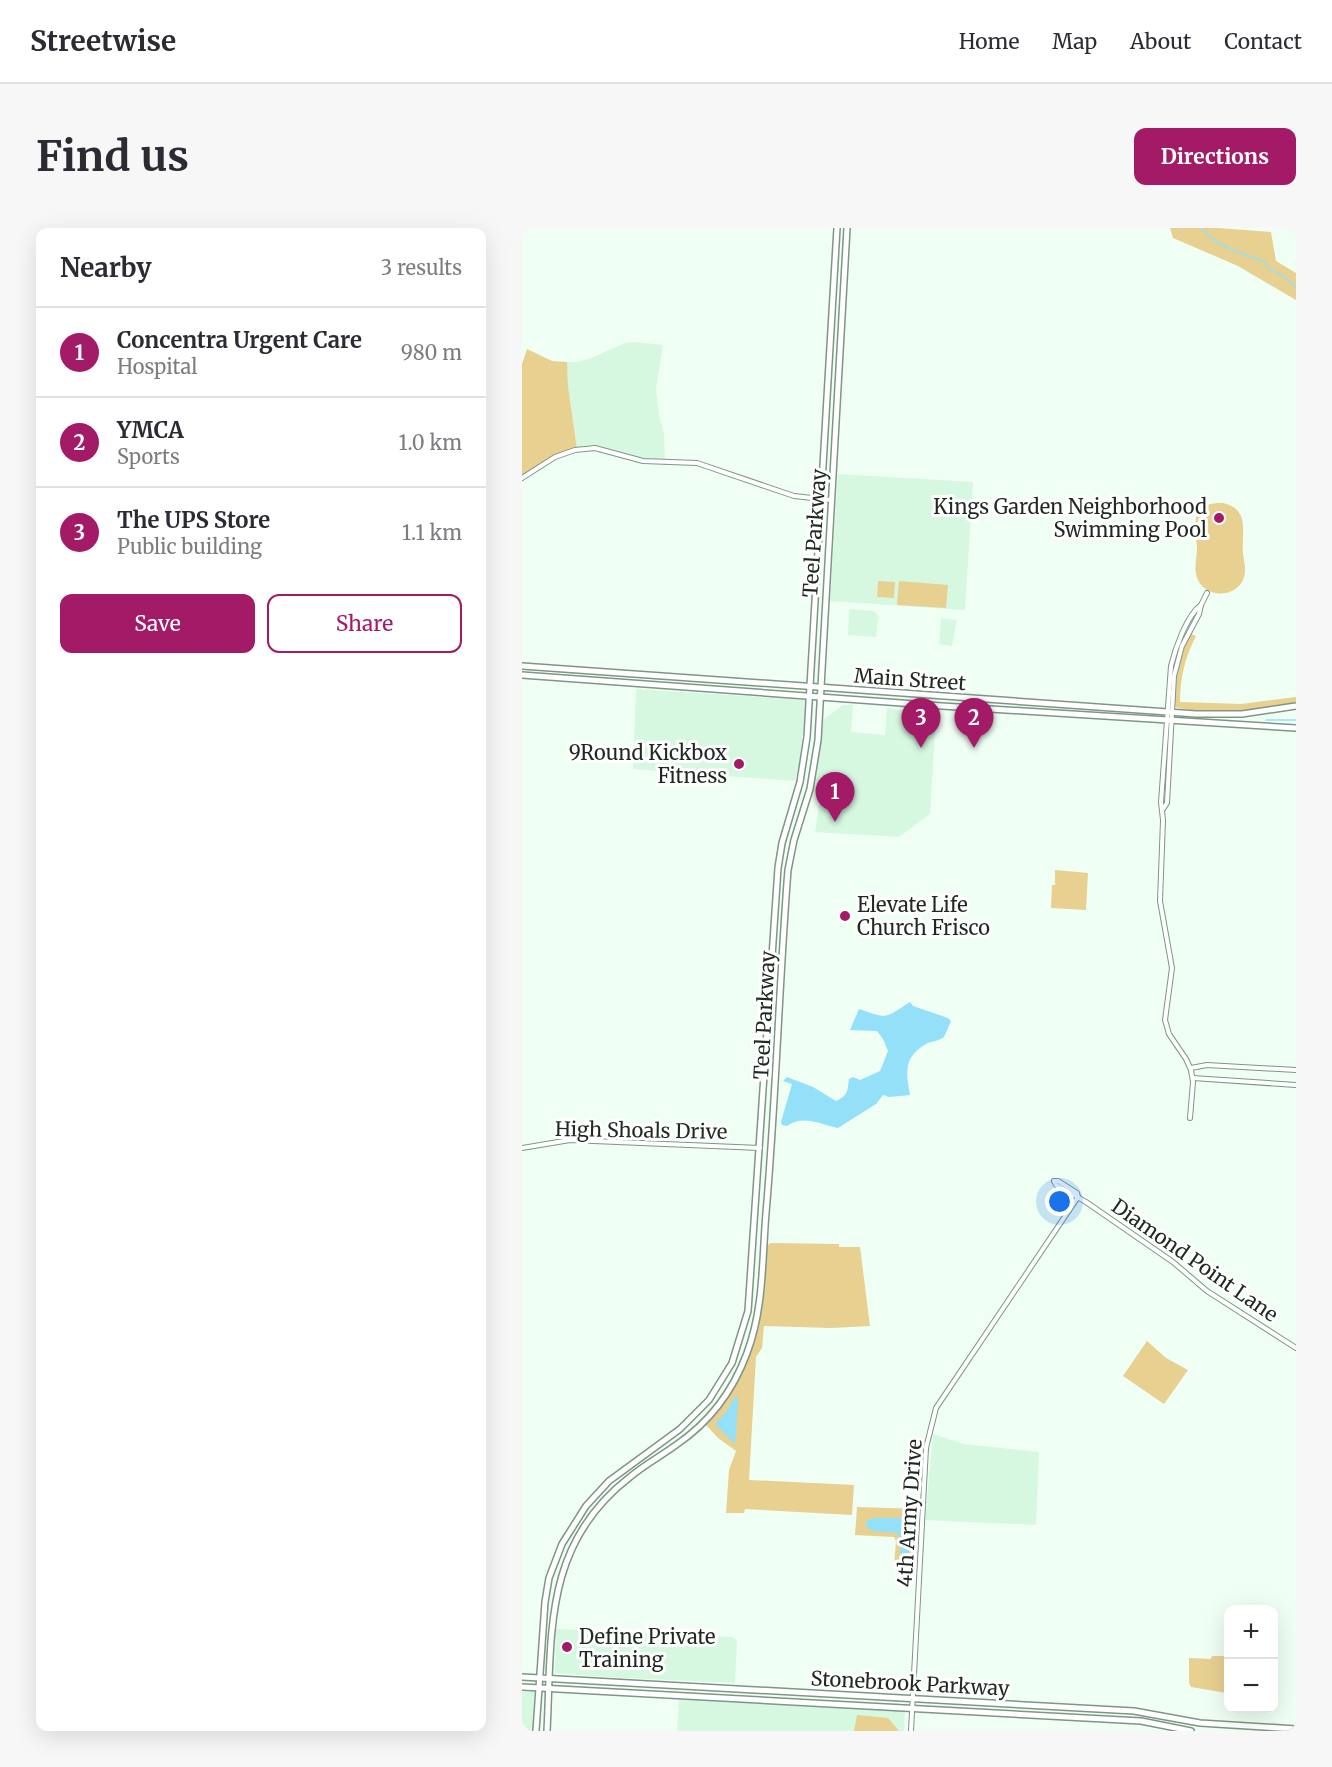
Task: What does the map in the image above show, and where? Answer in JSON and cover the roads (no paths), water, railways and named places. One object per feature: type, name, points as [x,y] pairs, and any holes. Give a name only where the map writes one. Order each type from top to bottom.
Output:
[{"type":"main road","name":"Teel Parkway","points":[[536,1731],[546,1592],[562,1544],[586,1506],[609,1481],[689,1422],[710,1400],[732,1363],[748,1311],[778,868],[782,843],[794,809],[804,760],[811,687],[837,228]]},
{"type":"main road","name":"Teel Parkway","points":[[547,1731],[555,1596],[565,1565],[583,1529],[607,1498],[630,1477],[692,1433],[715,1411],[736,1377],[747,1353],[758,1313],[788,870],[815,762],[847,228]]},
{"type":"main road","points":[[818,569],[827,570]]},
{"type":"main road","name":"Main Street","points":[[522,666],[1170,712],[1236,714],[1296,706]]},
{"type":"main road","name":"Main Street","points":[[522,675],[819,698],[1296,728]]},
{"type":"main road","points":[[671,677],[671,687]]},
{"type":"main road","points":[[734,691],[735,681]]},
{"type":"main road","points":[[885,702],[887,692]]},
{"type":"main road","points":[[1101,708],[1101,717]]},
{"type":"main road","points":[[804,760],[815,762]]},
{"type":"main road","points":[[794,809],[804,812]]},
{"type":"main road","points":[[772,952],[782,953]]},
{"type":"main road","points":[[765,1064],[776,1065]]},
{"type":"main road","points":[[748,1311],[758,1313]]},
{"type":"main road","name":"Stonebrook Parkway","points":[[522,1677],[1134,1711],[1200,1723],[1296,1729]]},
{"type":"main road","points":[[686,1696],[688,1686]]},
{"type":"main road","name":"Stonebrook Parkway","points":[[522,1687],[1141,1721],[1191,1731]]},
{"type":"main road","points":[[831,1704],[832,1694]]},
{"type":"street","points":[[522,478],[547,461],[564,453],[595,448],[643,461],[697,463],[794,496],[831,500]]},
{"type":"street","points":[[1190,1118],[1193,1078],[1191,1068],[1169,1034],[1165,1020],[1172,968],[1160,901],[1163,809],[1161,802],[1177,662],[1182,646],[1208,593]]},
{"type":"street","points":[[1163,809],[1167,803],[1169,721]]},
{"type":"street","points":[[1163,769],[1169,769]]},
{"type":"street","points":[[1191,1068],[1207,1065],[1296,1070]]},
{"type":"street","points":[[1193,1078],[1296,1085]]},
{"type":"street","name":"High Shoals Drive","points":[[522,1148],[552,1142],[580,1140],[760,1148]]},
{"type":"street","name":"Diamond Point Lane","points":[[1078,1197],[1077,1193],[1058,1181],[1054,1181],[1056,1185],[1074,1197],[1078,1197],[1173,1262],[1207,1291],[1296,1348]]},
{"type":"street","name":"4th Army Drive","points":[[911,1731],[927,1448],[936,1408],[1078,1197]]},
{"type":"water","points":[[910,1002],[913,1006],[951,1021],[944,1037],[926,1044],[913,1054],[907,1073],[910,1095],[889,1097],[883,1095],[876,1104],[838,1128],[806,1121],[787,1126],[782,1125],[792,1084],[783,1081],[787,1077],[813,1087],[836,1101],[840,1099],[847,1092],[849,1079],[853,1077],[860,1080],[880,1071],[888,1051],[877,1031],[850,1030],[859,1009],[886,1016]]},
{"type":"water","points":[[735,1397],[738,1397],[735,1444],[715,1424],[727,1411]]},
{"type":"water","points":[[873,1518],[900,1518],[911,1521],[908,1559],[904,1561],[900,1559],[901,1540],[897,1533],[873,1531],[866,1527],[866,1521]]},
{"type":"waterway","points":[[1201,228],[1214,240],[1230,249],[1265,262],[1269,269],[1282,275],[1296,287]]},
{"type":"waterway","points":[[1266,720],[1296,720]]},
{"type":"place","name":"Kings Garden Neighborhood Swimming Pool","points":[[1219,518]]},
{"type":"place","name":"The UPS Store","points":[[921,748]]},
{"type":"place","name":"YMCA","points":[[974,748]]},
{"type":"place","name":"9Round Kickbox Fitness","points":[[739,764]]},
{"type":"place","name":"Concentra Urgent Care","points":[[835,822]]},
{"type":"place","name":"Elevate Life Church Frisco","points":[[845,916]]},
{"type":"place","name":"Define Private Training","points":[[567,1647]]}]
